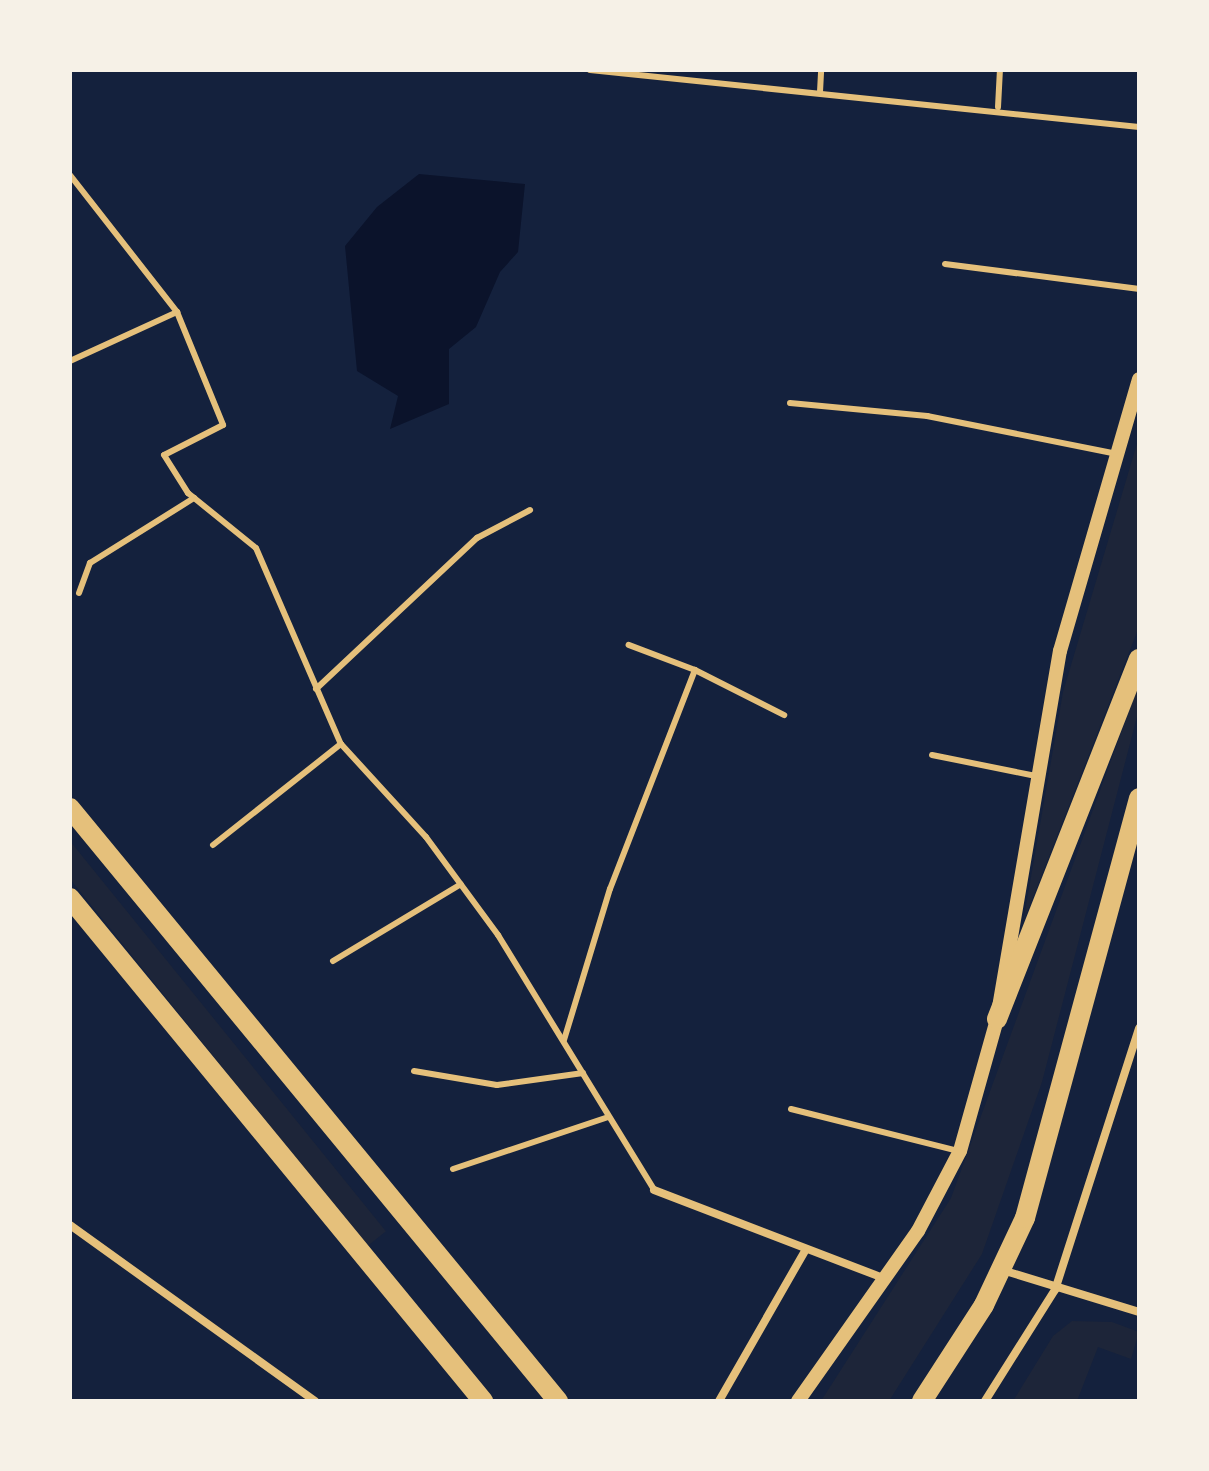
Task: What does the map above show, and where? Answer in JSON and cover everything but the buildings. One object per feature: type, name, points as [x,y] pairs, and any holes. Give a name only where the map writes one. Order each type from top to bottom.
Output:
[{"type":"main road","points":[[997,1019],[1139,659]]},
{"type":"main road","points":[[922,1401],[1002,1270],[1049,1148],[1139,798]]},
{"type":"main road","points":[[70,808],[558,1401]]},
{"type":"main road","points":[[70,898],[483,1401]]},
{"type":"street","points":[[798,1401],[886,1279],[960,1151],[997,1019],[1036,776],[1060,651],[1139,379]]},
{"type":"street","points":[[985,1401],[1055,1290],[1139,1028]]},
{"type":"street","points":[[654,1190],[886,1279]]},
{"type":"street","points":[[70,1225],[315,1401]]},
{"type":"street","points":[[719,1401],[806,1249]]},
{"type":"street","points":[[1002,1270],[1055,1290],[1139,1312]]},
{"type":"lane","points":[[590,70],[998,107],[1139,127]]},
{"type":"lane","points":[[820,92],[821,70]]},
{"type":"lane","points":[[998,107],[1000,70]]},
{"type":"lane","points":[[70,175],[177,312],[223,425],[164,455],[194,498],[256,548],[341,744],[461,884],[564,1040],[654,1190]]},
{"type":"lane","points":[[945,264],[1139,289]]},
{"type":"lane","points":[[70,361],[177,312]]},
{"type":"lane","points":[[790,403],[927,416],[1117,454]]},
{"type":"lane","points":[[79,593],[90,563],[194,498]]},
{"type":"lane","points":[[316,689],[477,538],[530,510]]},
{"type":"lane","points":[[629,645],[695,670],[784,715]]},
{"type":"lane","points":[[564,1040],[610,889],[695,670]]},
{"type":"lane","points":[[213,845],[341,744]]},
{"type":"lane","points":[[932,755],[1036,776]]},
{"type":"lane","points":[[333,961],[461,884]]},
{"type":"lane","points":[[414,1071],[497,1085],[583,1073]]},
{"type":"lane","points":[[791,1109],[960,1151]]},
{"type":"lane","points":[[453,1169],[608,1117]]},
{"type":"shaded area","points":[[419,174],[525,184],[518,252],[500,272],[476,327],[449,349],[449,404],[390,429],[398,396],[357,371],[345,246],[377,207]]},
{"type":"shaded area","points":[[1139,437],[1139,627],[1023,923],[1063,692]]},
{"type":"shaded area","points":[[1139,684],[1139,709],[1042,1082],[982,1254],[889,1401],[821,1401],[951,1198]]},
{"type":"shaded area","points":[[70,841],[386,1231],[367,1246],[70,879]]},
{"type":"shaded area","points":[[1072,1321],[1112,1322],[1139,1332],[1131,1359],[1098,1347],[1077,1401],[1013,1401],[1053,1336]]}]
